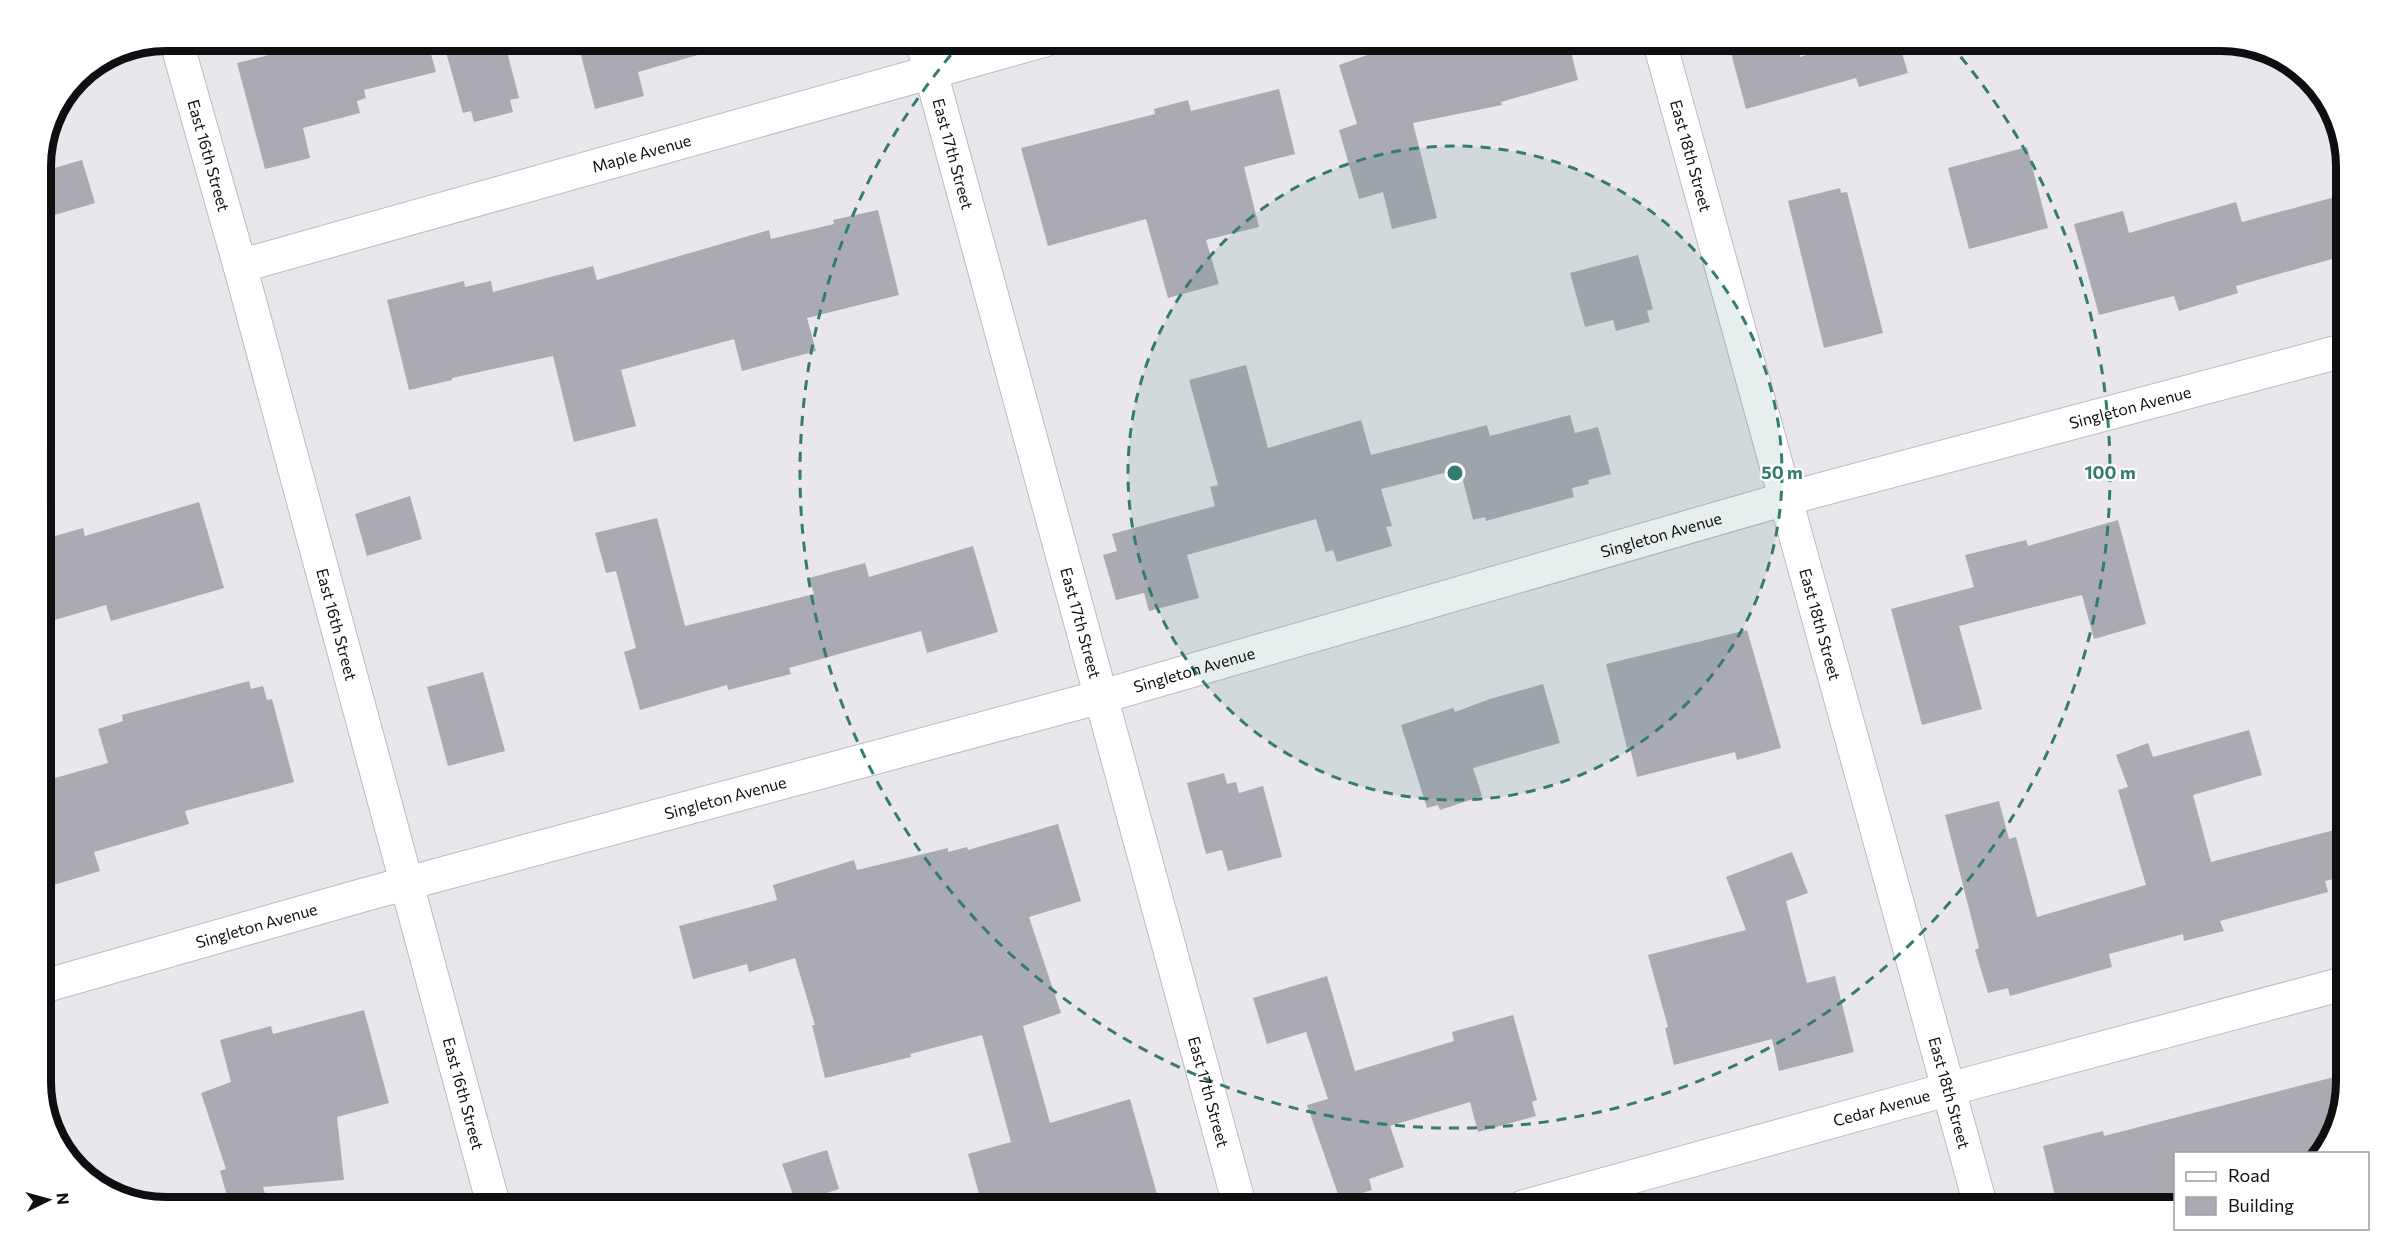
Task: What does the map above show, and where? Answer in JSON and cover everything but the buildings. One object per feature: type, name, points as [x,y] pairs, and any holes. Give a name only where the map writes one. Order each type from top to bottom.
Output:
[{"type":"street","name":"East 16th Street","points":[[179,51],[240,266],[491,1197]]},
{"type":"street","name":"East 17th Street","points":[[925,51],[1237,1197]]},
{"type":"street","name":"Maple Avenue","points":[[240,266],[1005,51]]},
{"type":"street","name":"East 18th Street","points":[[1662,51],[1979,1197]]},
{"type":"street","name":"Singleton Avenue","points":[[51,984],[406,884],[1100,697],[1785,499],[2336,353]]},
{"type":"street","name":"Cedar Avenue","points":[[1562,1197],[1949,1089],[2336,986]]}]
